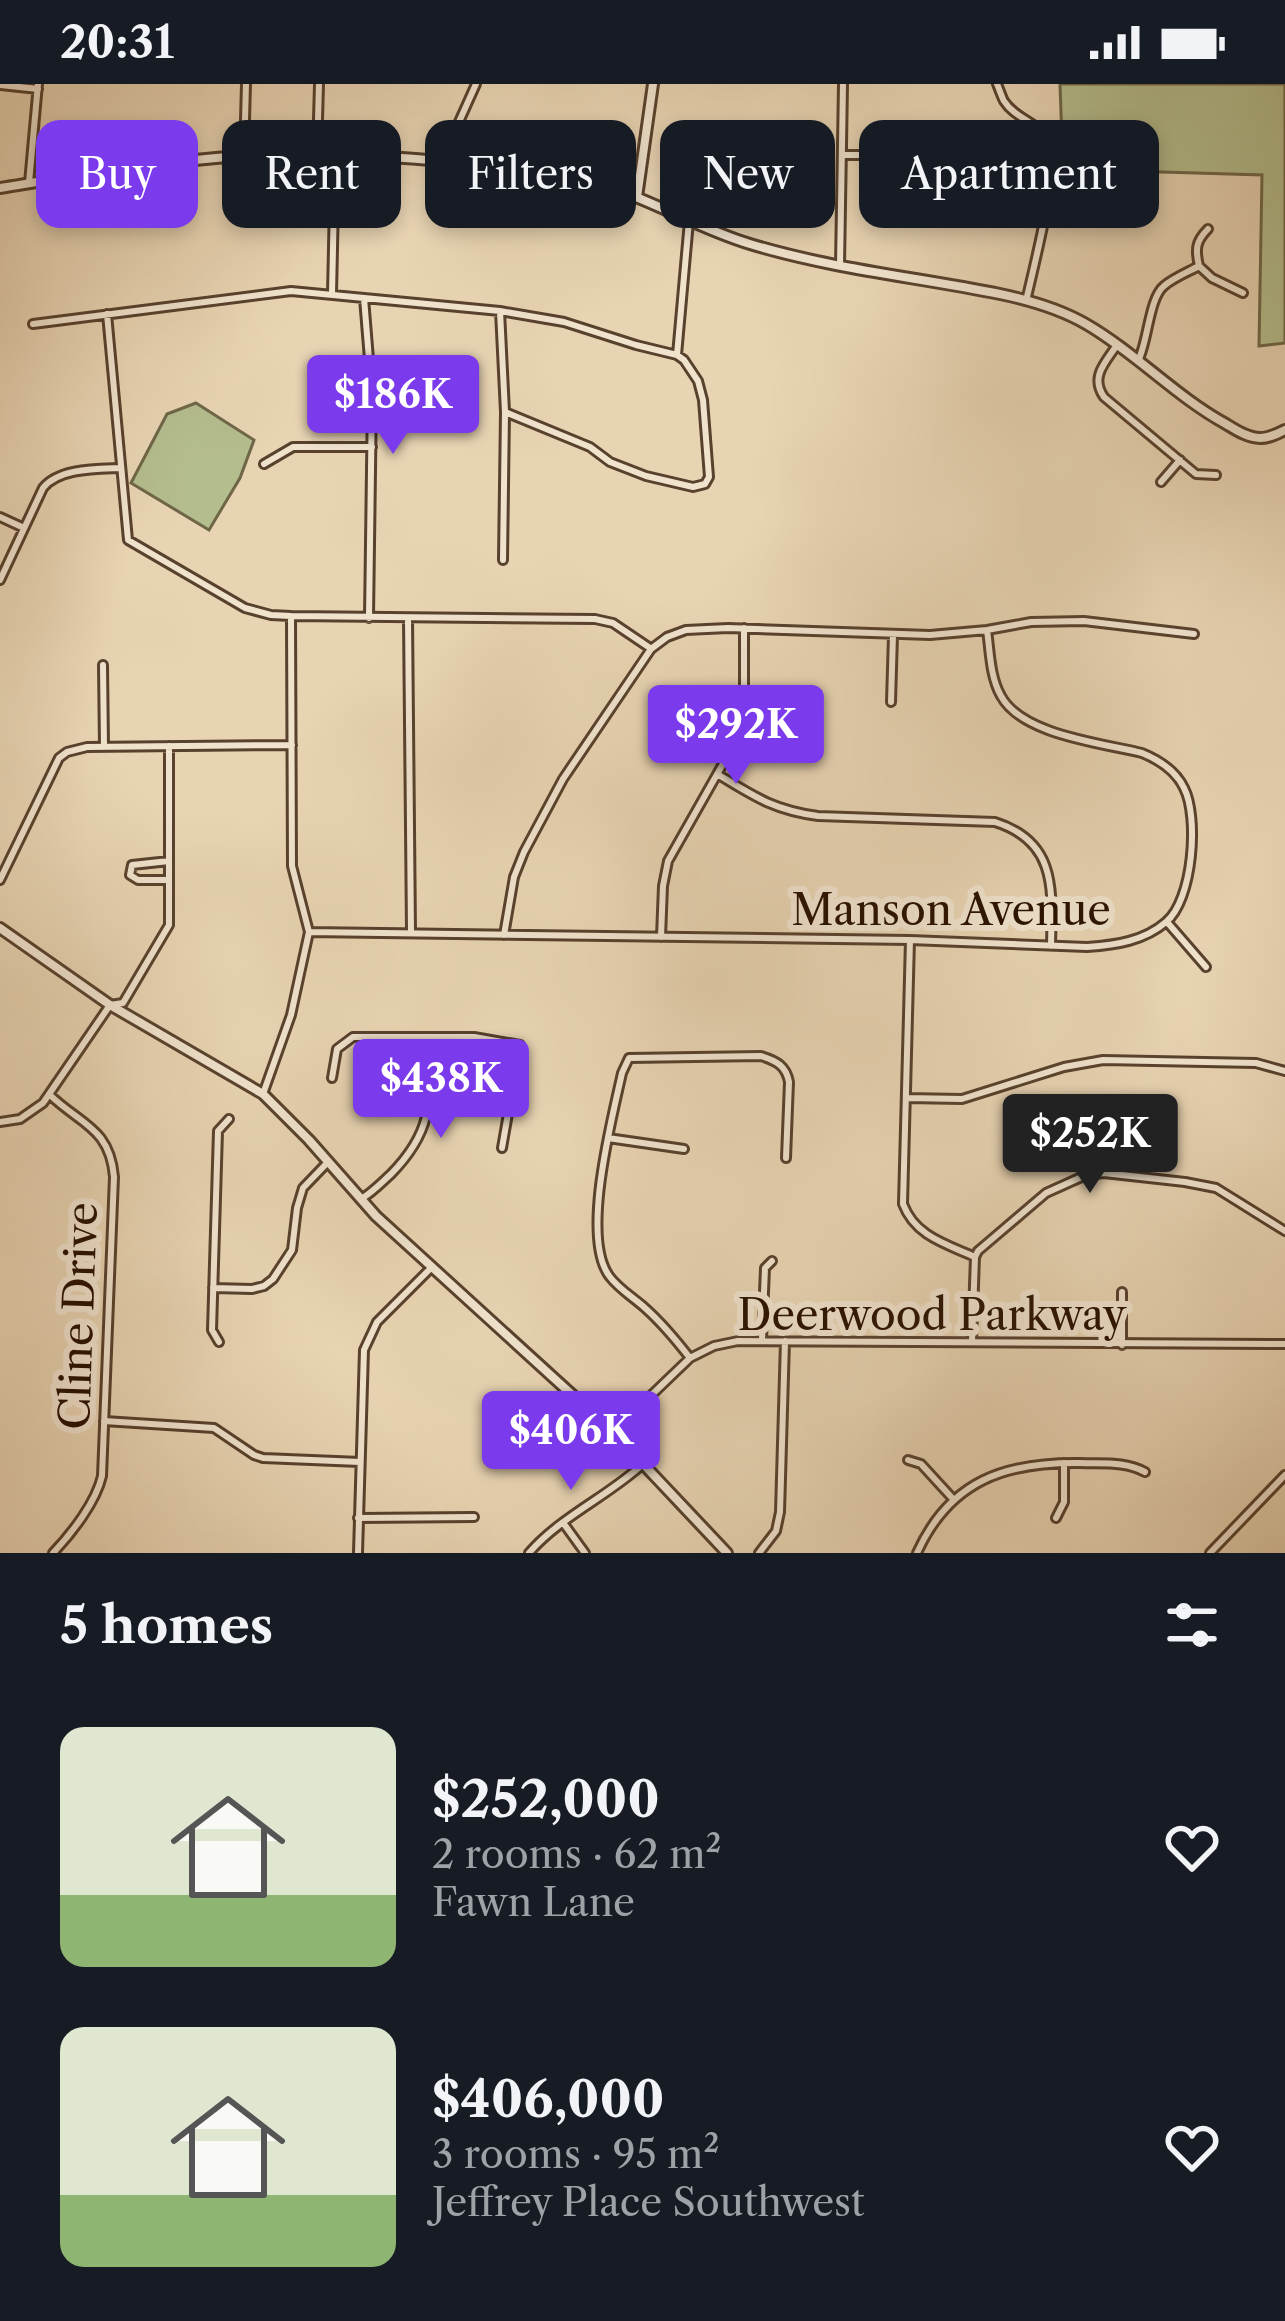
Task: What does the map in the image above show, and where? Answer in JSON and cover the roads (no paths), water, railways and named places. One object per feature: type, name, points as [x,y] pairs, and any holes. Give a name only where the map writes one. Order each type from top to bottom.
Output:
[{"type":"street","points":[[245,120],[246,84]]},
{"type":"street","points":[[318,120],[319,84]]},
{"type":"street","points":[[460,120],[476,84]]},
{"type":"street","points":[[653,84],[637,197],[660,207]]},
{"type":"street","points":[[840,268],[843,84]]},
{"type":"street","points":[[997,84],[1014,112],[1052,142],[1054,155],[1026,301]]},
{"type":"street","points":[[0,85],[38,87],[29,183]]},
{"type":"street","points":[[842,155],[859,155]]},
{"type":"street","points":[[0,188],[222,158]]},
{"type":"street","points":[[332,294],[333,228]]},
{"type":"street","points":[[677,355],[688,228]]},
{"type":"street","points":[[710,228],[746,243],[840,268],[931,280],[1064,313],[1117,345],[1185,400],[1246,434],[1266,438],[1285,430]]},
{"type":"street","points":[[1208,229],[1197,240],[1199,266],[1243,293]]},
{"type":"street","points":[[1138,361],[1162,286],[1199,266]]},
{"type":"street","points":[[33,324],[291,291],[500,311],[565,322],[677,355],[691,369],[703,400],[709,477],[705,484],[693,487],[646,476],[506,412]]},
{"type":"street","points":[[364,298],[372,396],[369,618]]},
{"type":"street","points":[[500,311],[506,412],[503,560]]},
{"type":"street","points":[[106,314],[128,540],[245,608],[271,615],[596,620],[613,623],[651,649]]},
{"type":"street","points":[[1117,345],[1099,371],[1100,391],[1196,474],[1216,475]]},
{"type":"street","points":[[264,464],[293,447],[372,447]]},
{"type":"street","points":[[1161,482],[1180,460]]},
{"type":"street","points":[[0,580],[50,479],[120,468]]},
{"type":"street","points":[[0,517],[24,528]]},
{"type":"street","points":[[263,1094],[291,1015],[309,932],[292,866],[291,616]]},
{"type":"street","points":[[408,618],[411,932]]},
{"type":"street","points":[[504,935],[514,877],[563,779],[651,649],[686,630],[930,635],[1031,622],[1084,621],[1194,634]]},
{"type":"street","points":[[661,937],[668,861],[737,739],[745,628]]},
{"type":"street","name":"Manson Avenue","points":[[309,932],[1051,946],[1115,945],[1168,922],[1182,898],[1190,863],[1190,800],[1182,783],[1157,759],[1045,729],[1012,711],[997,687],[987,630]]},
{"type":"street","points":[[892,702],[893,635]]},
{"type":"street","points":[[103,664],[104,747]]},
{"type":"street","points":[[0,880],[59,758],[76,749],[292,745]]},
{"type":"street","points":[[0,1121],[20,1119],[44,1103],[110,1005],[123,1003],[169,925],[169,746]]},
{"type":"street","points":[[719,775],[768,805],[796,813],[995,822],[1014,828],[1031,842],[1050,877],[1051,946]]},
{"type":"street","points":[[169,862],[132,865],[130,874],[138,880],[169,880]]},
{"type":"street","points":[[1168,922],[1206,967]]},
{"type":"street","points":[[0,928],[110,1005],[263,1094],[431,1268],[644,1462],[727,1553]]},
{"type":"street","points":[[910,940],[903,1204],[922,1232],[975,1257]]},
{"type":"street","points":[[332,1078],[338,1049],[353,1037],[474,1037],[520,1045],[502,1148]]},
{"type":"street","points":[[361,1199],[420,1138],[427,1113],[428,1037]]},
{"type":"street","points":[[690,1358],[647,1310],[610,1279],[601,1262],[599,1217],[608,1138],[628,1058],[772,1059],[787,1071],[789,1082],[786,1158]]},
{"type":"street","points":[[906,1098],[962,1099],[1064,1067],[1103,1060],[1256,1063],[1285,1071]]},
{"type":"street","name":"Cline Drive","points":[[49,1094],[102,1137],[112,1158],[102,1476],[99,1489],[53,1553]]},
{"type":"street","points":[[219,1342],[212,1330],[218,1131],[229,1120]]},
{"type":"street","points":[[608,1138],[684,1149]]},
{"type":"street","points":[[213,1288],[252,1288],[273,1279],[292,1250],[303,1188],[328,1162]]},
{"type":"street","points":[[972,1341],[975,1257],[991,1237],[1046,1193],[1086,1175],[1104,1173],[1216,1188],[1285,1232]]},
{"type":"street","points":[[762,1340],[765,1268],[772,1261]]},
{"type":"street","points":[[358,1553],[364,1350],[377,1322],[431,1268]]},
{"type":"street","points":[[1122,1292],[1122,1345]]},
{"type":"street","name":"Deerwood Parkway","points":[[613,1432],[690,1358],[714,1346],[762,1340],[1285,1344]]},
{"type":"street","points":[[759,1553],[776,1531],[780,1512],[785,1341]]},
{"type":"street","points":[[104,1421],[214,1428],[263,1458],[360,1462]]},
{"type":"street","points":[[908,1460],[921,1464],[954,1500]]},
{"type":"street","points":[[530,1552],[644,1462]]},
{"type":"street","points":[[1056,1518],[1064,1502],[1064,1463]]},
{"type":"street","points":[[917,1553],[927,1532],[954,1500],[1001,1472],[1064,1463],[1131,1465],[1145,1472]]},
{"type":"street","points":[[1210,1553],[1285,1475]]},
{"type":"street","points":[[358,1518],[474,1517]]},
{"type":"street","points":[[564,1524],[585,1553]]}]
